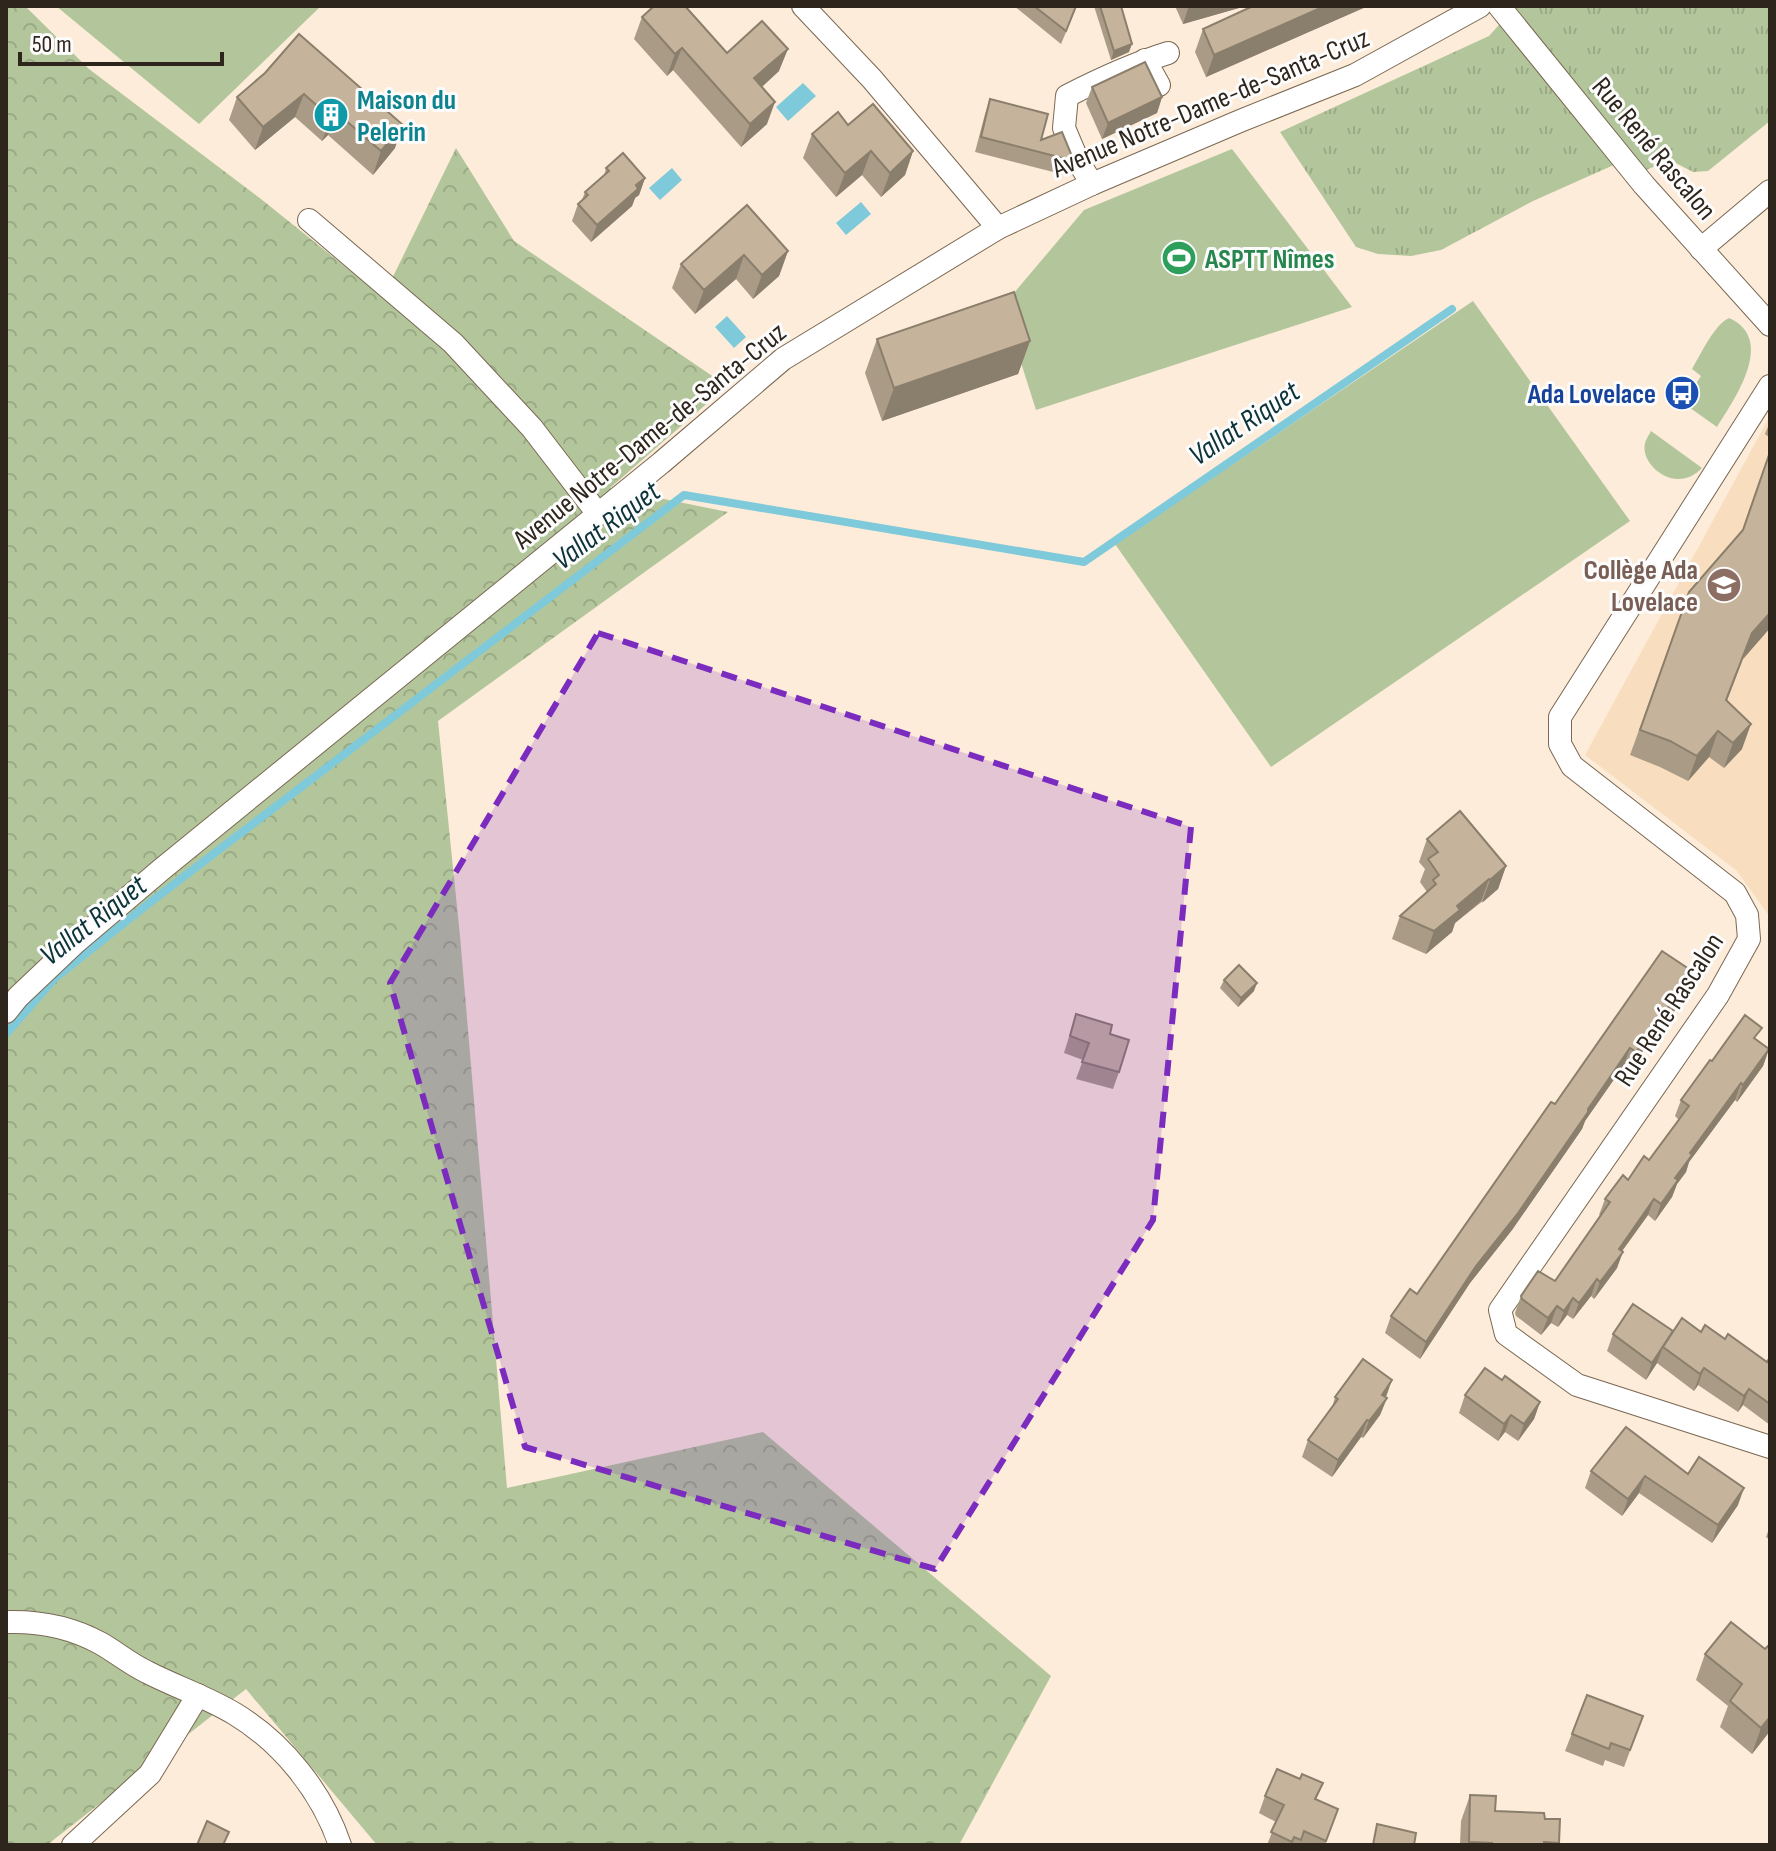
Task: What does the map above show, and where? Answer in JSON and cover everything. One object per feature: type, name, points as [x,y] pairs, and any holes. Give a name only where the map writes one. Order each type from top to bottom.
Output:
[{"type":"street","points":[[803,6],[872,79],[998,228]]},
{"type":"street","name":"Avenue Notre-Dame-de-Santa-Cruz","points":[[6,1012],[76,942],[162,869],[783,359],[998,228],[1092,184],[1355,75],[1456,12],[1480,6]]},
{"type":"street","name":"Rue René Rascalon","points":[[1499,6],[1635,173],[1770,325]]},
{"type":"street","points":[[1092,184],[1064,128],[1067,96],[1095,81],[1168,53]]},
{"type":"street","points":[[1145,60],[1159,85]]},
{"type":"street","points":[[1701,249],[1770,191]]},
{"type":"street","points":[[309,220],[453,343],[532,428],[598,514]]},
{"type":"street","name":"Rue René Rascalon","points":[[1770,386],[1560,717],[1560,744],[1572,766],[1735,893],[1747,915],[1749,939],[1718,995],[1500,1310],[1506,1334],[1577,1385],[1770,1447]]},
{"type":"street","points":[[6,1622],[70,1629],[145,1672],[237,1715],[275,1744],[307,1780],[340,1845]]},
{"type":"street","points":[[73,1845],[150,1774],[198,1695]]},
{"type":"highlighted area","points":[[598,633],[1191,827],[1153,1220],[935,1569],[525,1447],[390,983]]},
{"type":"shaded area","name":"Collège Ada Lovelace","points":[[1770,416],[1770,917],[1737,871],[1585,755]]},
{"type":"green space","points":[[6,6],[25,6],[89,69],[261,199],[383,297],[456,148],[514,241],[727,386],[610,488],[728,512],[438,721],[460,936],[507,1488],[763,1432],[1051,1676],[959,1845],[377,1845],[246,1689],[47,1845],[6,1845]]},
{"type":"green space","points":[[56,6],[321,6],[199,124]]},
{"type":"green space","points":[[1516,6],[1770,6],[1770,121],[1708,171],[1693,172],[1670,160],[1646,170],[1616,164],[1533,201],[1441,250],[1411,256],[1378,254],[1356,247],[1280,132],[1489,36]]},
{"type":"green space","name":"ASPTT Nîmes","points":[[1232,149],[1352,307],[1036,410],[1003,306],[1084,210]]},
{"type":"green space","points":[[1473,301],[1630,521],[1271,767],[1115,544]]},
{"type":"green space","points":[[1729,318],[1743,327],[1750,340],[1751,354],[1742,385],[1717,427],[1683,403],[1701,376],[1692,369],[1713,333]]},
{"type":"green space","points":[[1651,431],[1702,468],[1682,479],[1659,472],[1646,456],[1645,442]]},
{"type":"water","points":[[803,83],[816,96],[788,121],[776,107]]},
{"type":"water","points":[[672,168],[682,180],[660,200],[649,188]]},
{"type":"water","points":[[861,202],[871,214],[846,235],[836,223]]},
{"type":"water","points":[[727,316],[746,337],[734,348],[715,327]]},
{"type":"building","points":[[654,6],[685,6],[727,53],[762,21],[788,49],[754,78],[775,102],[750,124],[682,48],[675,54],[642,17]]},
{"type":"building","points":[[1034,6],[1076,6],[1066,31]]},
{"type":"building","points":[[1100,6],[1121,6],[1132,44],[1114,51]]},
{"type":"building","points":[[1253,6],[1325,6],[1214,55],[1203,29]]},
{"type":"building","points":[[299,34],[403,125],[381,151],[336,112],[331,118],[304,94],[263,127],[237,97],[265,73]]},
{"type":"building","points":[[1145,62],[1162,97],[1108,123],[1092,87]]},
{"type":"building","points":[[990,99],[1048,114],[1041,140],[1062,132],[1074,161],[981,137]]},
{"type":"building","points":[[873,104],[913,151],[890,173],[871,151],[845,173],[812,134],[838,112],[848,125]]},
{"type":"building","points":[[623,153],[645,178],[636,185],[638,189],[597,225],[578,204],[588,195],[585,192],[609,171],[606,168]]},
{"type":"building","points":[[747,205],[788,251],[762,275],[744,255],[704,290],[681,264]]},
{"type":"building","points":[[1014,292],[1030,341],[894,388],[877,339]]},
{"type":"building","points":[[1770,452],[1770,613],[1752,633],[1726,700],[1751,724],[1733,743],[1718,731],[1697,756],[1670,741],[1640,730],[1689,592],[1743,530]]},
{"type":"building","points":[[1460,811],[1506,866],[1457,906],[1460,910],[1434,931],[1400,916],[1436,884],[1433,880],[1439,875],[1428,859],[1438,852],[1427,839]]},
{"type":"building","points":[[1662,951],[1695,973],[1636,1052],[1630,1048],[1426,1342],[1391,1316],[1410,1289],[1417,1294],[1551,1102],[1555,1104]]},
{"type":"building","points":[[1239,965],[1257,983],[1241,998],[1224,980]]},
{"type":"building","points":[[1076,1014],[1112,1025],[1110,1034],[1129,1040],[1119,1072],[1082,1062],[1089,1043],[1070,1036]]},
{"type":"building","points":[[1745,1015],[1762,1028],[1754,1038],[1769,1049],[1690,1153],[1692,1155],[1675,1178],[1678,1180],[1661,1204],[1654,1199],[1619,1249],[1623,1252],[1600,1282],[1597,1279],[1579,1303],[1573,1298],[1564,1311],[1557,1306],[1548,1318],[1521,1296],[1538,1271],[1555,1281],[1610,1202],[1605,1199],[1623,1175],[1628,1180],[1644,1156],[1649,1160],[1689,1106],[1681,1100]]},
{"type":"building","points":[[1633,1304],[1673,1331],[1652,1363],[1613,1334]]},
{"type":"building","points":[[1682,1318],[1701,1332],[1705,1325],[1725,1339],[1728,1334],[1767,1362],[1770,1357],[1770,1404],[1749,1389],[1744,1396],[1704,1368],[1700,1374],[1663,1347]]},
{"type":"building","points":[[1363,1359],[1392,1380],[1382,1395],[1387,1398],[1338,1460],[1308,1440]]},
{"type":"building","points":[[1485,1368],[1502,1380],[1505,1376],[1540,1402],[1524,1424],[1511,1415],[1504,1424],[1465,1395]]},
{"type":"building","points":[[1626,1427],[1688,1474],[1699,1457],[1744,1488],[1718,1525],[1645,1476],[1628,1499],[1591,1471]]},
{"type":"building","points":[[1731,1622],[1765,1649],[1770,1646],[1770,1717],[1761,1728],[1730,1701],[1742,1684],[1705,1654]]},
{"type":"building","points":[[1587,1695],[1643,1716],[1630,1750],[1611,1743],[1609,1749],[1572,1734]]},
{"type":"building","points":[[1277,1769],[1300,1779],[1302,1774],[1323,1783],[1315,1799],[1338,1809],[1326,1841],[1304,1831],[1301,1840],[1294,1837],[1292,1842],[1271,1832],[1284,1805],[1265,1796]]},
{"type":"building","points":[[1470,1795],[1496,1796],[1495,1811],[1544,1813],[1545,1819],[1560,1819],[1559,1843],[1492,1845],[1469,1842]]},
{"type":"building","points":[[207,1821],[229,1832],[223,1845],[197,1845]]},
{"type":"building","points":[[1377,1824],[1416,1833],[1414,1845],[1373,1845]]},
{"type":"waterway","name":"Vallat Riquet","points":[[6,1034],[55,978],[148,904],[684,495],[1084,562],[1452,309]]},
{"type":"place","name":"Maison du Pelerin","points":[[331,115]]},
{"type":"place","name":"ASPTT Nîmes","points":[[1179,258]]},
{"type":"place","name":"Ada Lovelace","points":[[1682,393]]},
{"type":"place","name":"Collège Ada Lovelace","points":[[1724,585]]}]
